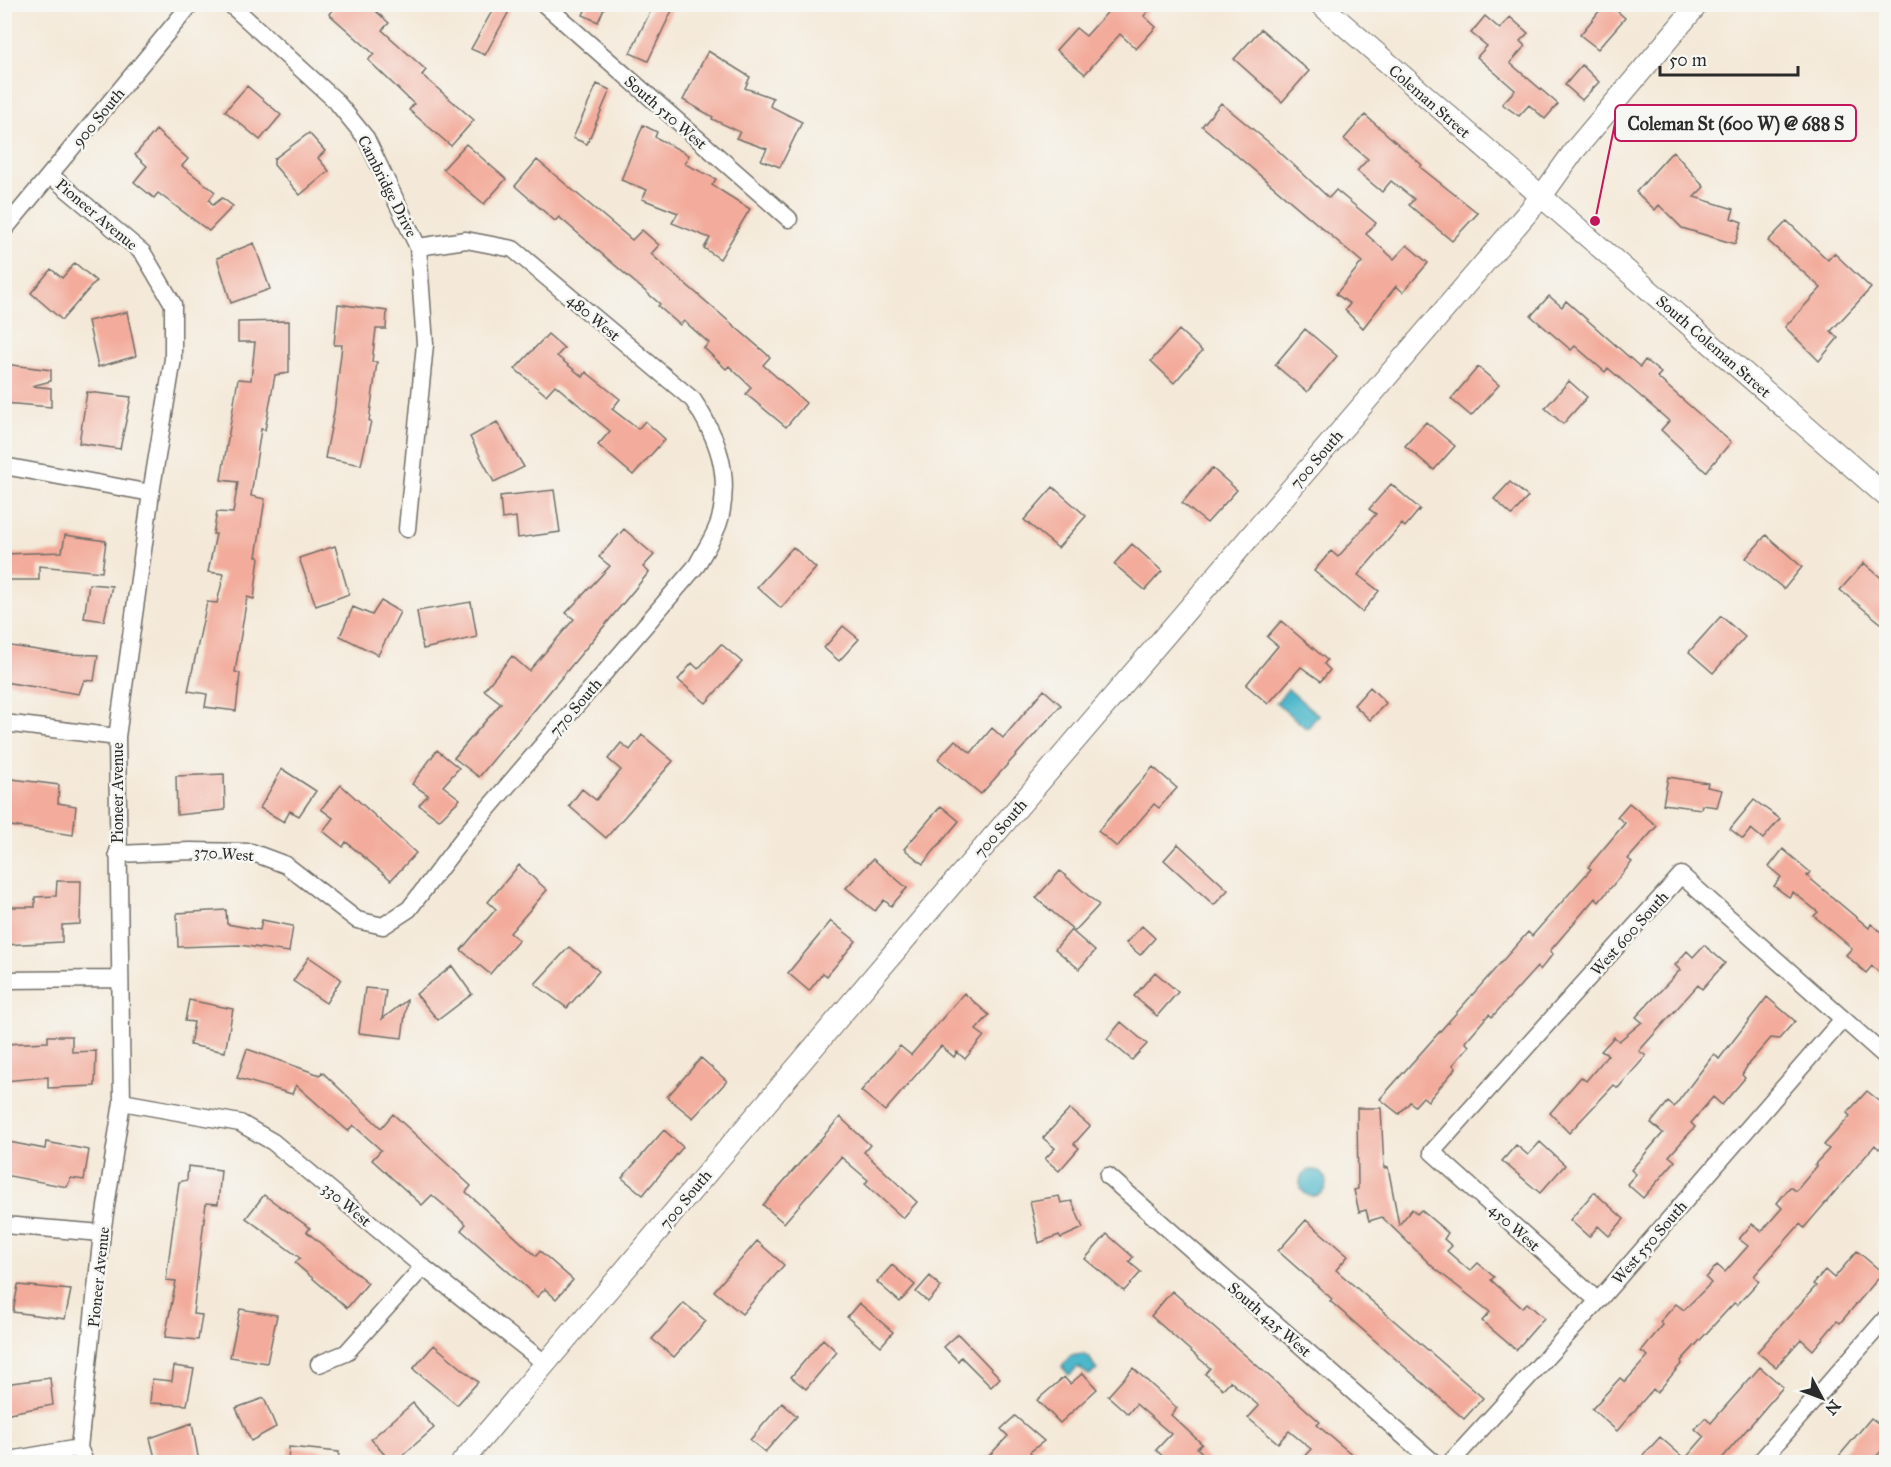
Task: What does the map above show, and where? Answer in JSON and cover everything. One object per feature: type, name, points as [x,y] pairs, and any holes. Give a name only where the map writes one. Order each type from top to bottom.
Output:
[{"type":"street","name":"900 South","points":[[4,230],[191,4]]},
{"type":"street","name":"Cambridge Drive","points":[[230,4],[335,99],[366,138],[418,247],[425,344],[407,529]]},
{"type":"street","name":"South 510 West","points":[[544,4],[789,219]]},
{"type":"street","name":"Coleman Street","points":[[1320,4],[1541,197]]},
{"type":"street","name":"700 South","points":[[462,1462],[945,892],[1541,197],[1574,151],[1698,4]]},
{"type":"street","name":"Pioneer Avenue","points":[[50,175],[143,253],[173,304],[173,358],[151,493],[117,737],[118,979],[122,1102],[102,1233],[82,1455]]},
{"type":"street","name":"South Coleman Street","points":[[1541,197],[1887,496]]},
{"type":"street","name":"480 West","points":[[418,247],[466,240],[513,249],[693,400],[712,428],[724,465]]},
{"type":"street","name":"770 South","points":[[383,926],[409,909],[467,833],[697,565],[720,520],[724,465]]},
{"type":"street","points":[[4,466],[151,493]]},
{"type":"street","points":[[4,723],[117,737]]},
{"type":"street","name":"370 West","points":[[117,854],[190,850],[251,852],[286,865],[357,920],[383,926]]},
{"type":"street","name":"West 600 South","points":[[1432,1152],[1681,875],[1843,1019]]},
{"type":"street","points":[[4,980],[118,979]]},
{"type":"street","points":[[1843,1019],[1887,1057]]},
{"type":"street","name":"West 550 South","points":[[1451,1462],[1598,1301],[1843,1019]]},
{"type":"street","name":"330 West","points":[[122,1102],[240,1123],[273,1142],[423,1267],[546,1364]]},
{"type":"street","name":"450 West","points":[[1432,1152],[1598,1301]]},
{"type":"street","name":"South 425 West","points":[[1108,1176],[1433,1462]]},
{"type":"street","points":[[4,1225],[102,1233]]},
{"type":"street","points":[[319,1364],[346,1353],[423,1267]]},
{"type":"street","points":[[1760,1462],[1887,1318]]},
{"type":"street","points":[[4,1461],[82,1455]]},
{"type":"water","points":[[1288,689],[1318,715],[1307,729],[1276,703]]},
{"type":"water","points":[[1313,1170],[1322,1174],[1326,1183],[1322,1192],[1313,1196],[1304,1192],[1300,1183],[1304,1174]]},
{"type":"water","points":[[1083,1354],[1089,1357],[1097,1370],[1089,1375],[1078,1367],[1069,1375],[1062,1367],[1070,1356]]},
{"type":"building","points":[[338,4],[368,4],[389,23],[382,30],[426,70],[422,75],[474,120],[451,146],[409,110],[414,104],[368,60],[374,54],[329,14]]},
{"type":"building","points":[[496,4],[513,4],[485,55],[471,49]]},
{"type":"building","points":[[588,4],[606,4],[598,22],[583,15]]},
{"type":"building","points":[[654,4],[675,4],[648,61],[630,53]]},
{"type":"building","points":[[1115,4],[1154,4],[1144,16],[1156,27],[1136,49],[1120,34],[1085,74],[1056,50],[1076,28],[1086,36]]},
{"type":"building","points":[[1605,4],[1609,4],[1625,18],[1598,49],[1580,35]]},
{"type":"building","points":[[1485,16],[1500,29],[1510,17],[1528,33],[1520,41],[1525,46],[1510,63],[1558,104],[1545,119],[1529,105],[1519,116],[1502,104],[1515,90],[1477,57],[1487,46],[1471,33]]},
{"type":"building","points":[[1261,29],[1309,71],[1282,102],[1234,59]]},
{"type":"building","points":[[708,51],[750,77],[745,88],[773,98],[770,106],[802,122],[780,167],[761,160],[767,149],[736,138],[740,132],[712,119],[713,117],[683,100]]},
{"type":"building","points":[[1582,65],[1599,82],[1582,100],[1565,85]]},
{"type":"building","points":[[597,84],[610,90],[587,144],[573,138]]},
{"type":"building","points":[[247,86],[281,115],[260,140],[225,111]]},
{"type":"building","points":[[1221,103],[1272,145],[1329,198],[1336,190],[1376,223],[1366,234],[1394,259],[1407,245],[1428,263],[1403,292],[1396,286],[1363,328],[1345,310],[1350,304],[1336,294],[1362,262],[1202,126]]},
{"type":"building","points":[[1365,115],[1422,165],[1420,167],[1478,213],[1452,241],[1409,205],[1414,199],[1391,181],[1382,192],[1357,171],[1368,159],[1344,139]]},
{"type":"building","points":[[643,125],[657,132],[655,137],[689,155],[685,164],[716,179],[712,185],[750,209],[720,259],[704,248],[710,238],[672,223],[678,213],[642,199],[647,190],[621,180]]},
{"type":"building","points":[[156,130],[188,159],[182,166],[215,192],[209,200],[213,205],[222,198],[233,206],[209,231],[158,193],[154,198],[134,182],[147,166],[135,155]]},
{"type":"building","points":[[309,133],[325,151],[318,158],[329,171],[300,195],[274,165],[274,159]]},
{"type":"building","points":[[466,144],[506,179],[484,204],[443,169]]},
{"type":"building","points":[[1673,151],[1704,187],[1694,197],[1734,209],[1731,218],[1742,222],[1735,244],[1682,228],[1659,205],[1655,210],[1636,192]]},
{"type":"building","points":[[537,160],[632,240],[642,230],[659,245],[651,254],[770,357],[763,365],[806,403],[786,427],[746,394],[751,387],[729,366],[726,369],[704,348],[709,343],[684,321],[680,325],[658,306],[660,304],[559,217],[555,221],[515,186]]},
{"type":"building","points":[[1787,221],[1828,260],[1834,253],[1871,288],[1831,331],[1838,338],[1819,361],[1785,327],[1821,288],[1768,241]]},
{"type":"building","points":[[254,243],[270,289],[231,303],[217,258]]},
{"type":"building","points":[[75,263],[96,281],[62,320],[31,293],[51,269],[62,278]]},
{"type":"building","points":[[1549,296],[1562,307],[1566,301],[1640,367],[1645,360],[1661,373],[1657,377],[1731,442],[1706,472],[1661,430],[1669,421],[1608,368],[1605,372],[1575,346],[1571,350],[1531,316]]},
{"type":"building","points":[[338,304],[387,311],[386,329],[376,329],[372,362],[377,362],[369,421],[371,421],[361,465],[325,458],[334,413],[342,345],[334,345]]},
{"type":"building","points":[[127,312],[136,356],[98,367],[88,321]]},
{"type":"building","points":[[289,321],[289,373],[275,375],[265,430],[261,429],[251,496],[265,499],[256,557],[259,557],[254,599],[247,597],[235,672],[240,673],[236,711],[205,707],[207,694],[188,691],[207,602],[217,603],[224,574],[208,572],[216,534],[213,534],[217,512],[233,513],[238,482],[221,480],[238,379],[251,380],[255,342],[238,342],[238,322]]},
{"type":"building","points":[[1305,329],[1337,356],[1307,392],[1275,365]]},
{"type":"building","points":[[1179,330],[1202,351],[1174,383],[1151,361]]},
{"type":"building","points":[[548,334],[564,348],[557,356],[583,377],[586,372],[620,399],[612,409],[638,429],[645,421],[665,439],[633,475],[598,445],[610,431],[555,385],[546,395],[515,369]]},
{"type":"building","points":[[4,364],[51,370],[51,381],[32,386],[51,388],[51,407],[4,403]]},
{"type":"building","points":[[1478,367],[1499,385],[1471,416],[1451,399]]},
{"type":"building","points":[[1569,381],[1587,397],[1563,424],[1545,408]]},
{"type":"building","points":[[87,392],[131,397],[120,449],[79,443]]},
{"type":"building","points":[[497,422],[524,467],[494,482],[470,437]]},
{"type":"building","points":[[1426,422],[1455,446],[1434,470],[1405,446]]},
{"type":"building","points":[[1212,468],[1237,490],[1207,523],[1182,503]]},
{"type":"building","points":[[1510,482],[1528,497],[1512,515],[1494,499]]},
{"type":"building","points":[[1391,484],[1420,509],[1405,527],[1402,524],[1358,575],[1379,591],[1362,612],[1314,571],[1331,551],[1338,557],[1376,514],[1369,509]]},
{"type":"building","points":[[1053,487],[1086,516],[1058,548],[1024,520]]},
{"type":"building","points":[[554,490],[560,532],[518,538],[516,517],[502,519],[500,496]]},
{"type":"building","points":[[624,529],[654,555],[643,567],[649,572],[479,777],[454,758],[501,703],[484,690],[512,656],[529,671],[574,619],[566,613],[610,566],[599,557]]},
{"type":"building","points":[[65,535],[106,541],[102,572],[39,566],[39,580],[4,580],[4,554],[62,552]]},
{"type":"building","points":[[1766,535],[1802,567],[1784,589],[1746,558]]},
{"type":"building","points":[[1132,544],[1162,571],[1145,590],[1114,564]]},
{"type":"building","points":[[335,546],[349,594],[316,606],[299,558]]},
{"type":"building","points":[[793,547],[816,568],[781,608],[757,587]]},
{"type":"building","points":[[1864,563],[1887,583],[1887,628],[1840,590]]},
{"type":"building","points":[[89,584],[112,586],[104,621],[84,618]]},
{"type":"building","points":[[381,601],[400,612],[378,655],[340,636],[353,607],[372,615]]},
{"type":"building","points":[[471,602],[477,637],[423,649],[417,611]]},
{"type":"building","points":[[1721,616],[1745,637],[1713,673],[1689,652]]},
{"type":"building","points":[[1281,621],[1327,660],[1324,664],[1330,670],[1321,681],[1301,667],[1268,704],[1246,685],[1278,646],[1267,637]]},
{"type":"building","points":[[843,626],[859,639],[839,661],[824,648]]},
{"type":"building","points":[[721,644],[742,662],[706,703],[678,680],[692,663],[698,669]]},
{"type":"building","points":[[4,645],[64,654],[98,655],[94,681],[84,680],[79,694],[4,682]]},
{"type":"building","points":[[1370,687],[1386,703],[1370,720],[1354,705]]},
{"type":"building","points":[[1044,690],[1061,705],[981,794],[938,759],[955,740],[971,753],[992,728],[1003,738]]},
{"type":"building","points":[[642,735],[673,761],[606,838],[569,806],[582,789],[596,800],[621,770],[608,759],[621,743],[630,750]]},
{"type":"building","points":[[437,750],[459,768],[443,786],[460,799],[439,820],[419,805],[428,795],[412,784]]},
{"type":"building","points":[[1153,767],[1177,788],[1159,808],[1154,804],[1117,847],[1098,831]]},
{"type":"building","points":[[282,769],[316,791],[299,816],[290,811],[284,822],[260,808]]},
{"type":"building","points":[[224,774],[225,810],[177,815],[176,776]]},
{"type":"building","points":[[1668,777],[1708,783],[1707,787],[1722,790],[1717,807],[1702,805],[1701,809],[1663,804]]},
{"type":"building","points":[[4,778],[59,785],[58,803],[76,806],[73,835],[4,825]]},
{"type":"building","points":[[341,785],[416,853],[391,880],[346,842],[343,847],[323,831],[333,818],[321,809]]},
{"type":"building","points":[[1754,800],[1780,819],[1763,839],[1751,829],[1743,839],[1730,829]]},
{"type":"building","points":[[1629,803],[1657,826],[1628,859],[1632,862],[1599,902],[1595,898],[1550,951],[1553,954],[1540,970],[1537,967],[1492,1017],[1489,1014],[1465,1042],[1469,1046],[1453,1065],[1456,1068],[1428,1101],[1423,1097],[1415,1106],[1410,1102],[1399,1114],[1380,1099],[1528,932],[1532,936],[1591,869],[1588,867],[1625,823],[1617,817]]},
{"type":"building","points":[[941,806],[959,821],[923,864],[904,849]]},
{"type":"building","points":[[1178,844],[1228,890],[1214,905],[1164,860]]},
{"type":"building","points":[[1783,849],[1810,872],[1807,876],[1869,928],[1871,924],[1887,937],[1887,979],[1872,966],[1866,973],[1846,955],[1852,948],[1814,916],[1818,912],[1793,892],[1789,897],[1774,886],[1781,877],[1769,867]]},
{"type":"building","points":[[873,859],[907,888],[891,906],[884,900],[875,911],[846,888]]},
{"type":"building","points":[[519,865],[547,890],[510,933],[519,940],[490,974],[461,950],[496,909],[488,902]]},
{"type":"building","points":[[1060,871],[1099,905],[1075,931],[1036,898]]},
{"type":"building","points":[[57,881],[81,881],[80,924],[62,925],[62,942],[4,945],[4,907],[35,907],[35,897],[56,896]]},
{"type":"building","points":[[226,910],[227,924],[260,930],[262,920],[293,926],[289,952],[239,945],[178,947],[177,913]]},
{"type":"building","points":[[831,921],[856,941],[827,976],[823,973],[809,991],[788,973]]},
{"type":"building","points":[[1142,926],[1155,938],[1140,955],[1126,943]]},
{"type":"building","points":[[1071,930],[1095,951],[1079,969],[1055,949]]},
{"type":"building","points":[[1704,945],[1725,963],[1702,989],[1698,985],[1639,1051],[1646,1056],[1618,1088],[1614,1085],[1569,1133],[1550,1113],[1581,1077],[1586,1081],[1608,1055],[1601,1051],[1614,1037],[1619,1041],[1642,1022],[1636,1017],[1680,970],[1675,965],[1687,951],[1693,957]]},
{"type":"building","points":[[569,947],[599,971],[567,1008],[535,984]]},
{"type":"building","points":[[309,957],[341,979],[326,1003],[293,981]]},
{"type":"building","points":[[452,966],[472,994],[438,1020],[416,994]]},
{"type":"building","points":[[1155,972],[1178,992],[1157,1016],[1134,996]]},
{"type":"building","points":[[365,988],[386,990],[382,1019],[407,1000],[402,1038],[359,1033]]},
{"type":"building","points":[[964,993],[989,1015],[976,1030],[984,1036],[965,1059],[957,1052],[954,1057],[941,1046],[885,1111],[861,1091],[900,1046],[911,1055]]},
{"type":"building","points":[[1767,997],[1795,1021],[1779,1039],[1771,1038],[1749,1063],[1742,1075],[1745,1078],[1722,1105],[1713,1097],[1691,1123],[1695,1127],[1669,1156],[1675,1161],[1643,1198],[1627,1184],[1636,1174],[1631,1170],[1663,1133],[1651,1123],[1668,1102],[1674,1107],[1714,1054],[1719,1059]]},
{"type":"building","points":[[189,1000],[233,1009],[225,1052],[190,1045],[194,1022],[185,1021]]},
{"type":"building","points":[[1121,1022],[1147,1044],[1132,1060],[1107,1039]]},
{"type":"building","points":[[48,1036],[72,1036],[72,1052],[96,1051],[95,1086],[48,1088],[48,1077],[4,1081],[4,1044],[48,1042]]},
{"type":"building","points":[[247,1049],[320,1075],[322,1072],[381,1128],[393,1114],[471,1186],[466,1192],[536,1256],[540,1251],[573,1280],[556,1299],[545,1289],[537,1297],[461,1230],[466,1224],[432,1195],[422,1205],[372,1160],[381,1150],[353,1125],[348,1131],[296,1085],[292,1094],[237,1078]]},
{"type":"building","points":[[701,1058],[727,1081],[693,1118],[667,1097]]},
{"type":"building","points":[[1867,1091],[1887,1107],[1887,1140],[1879,1149],[1875,1145],[1804,1228],[1800,1224],[1754,1276],[1759,1281],[1737,1305],[1734,1303],[1681,1361],[1682,1363],[1657,1393],[1653,1389],[1617,1431],[1592,1409],[1620,1378],[1625,1382],[1648,1356],[1641,1351],[1663,1325],[1660,1322],[1676,1304],[1684,1310],[1711,1283],[1706,1278],[1717,1265],[1725,1272],[1748,1246],[1739,1239],[1752,1224],[1762,1231],[1782,1208],[1777,1203],[1790,1187],[1796,1191],[1817,1166],[1815,1164],[1829,1149],[1824,1145],[1850,1116],[1847,1113]]},
{"type":"building","points":[[1357,1108],[1381,1108],[1384,1168],[1388,1167],[1399,1225],[1412,1209],[1417,1214],[1421,1210],[1448,1233],[1444,1239],[1452,1246],[1447,1251],[1470,1271],[1478,1263],[1494,1277],[1491,1280],[1522,1308],[1527,1303],[1544,1318],[1516,1350],[1482,1321],[1490,1312],[1433,1267],[1382,1217],[1369,1221],[1366,1210],[1359,1212],[1354,1190],[1358,1189]]},
{"type":"building","points":[[1070,1109],[1090,1126],[1074,1144],[1079,1148],[1059,1171],[1045,1159],[1055,1148],[1043,1138]]},
{"type":"building","points":[[840,1117],[870,1145],[864,1152],[917,1202],[903,1218],[865,1184],[868,1180],[841,1157],[784,1223],[763,1205]]},
{"type":"building","points":[[664,1130],[683,1147],[643,1195],[622,1178]]},
{"type":"building","points":[[4,1141],[45,1149],[46,1142],[89,1150],[84,1180],[71,1178],[67,1187],[4,1175]]},
{"type":"building","points":[[1540,1142],[1565,1165],[1540,1193],[1502,1161],[1516,1145],[1528,1155]]},
{"type":"building","points":[[188,1166],[221,1170],[218,1204],[206,1203],[193,1314],[202,1315],[198,1340],[165,1337],[176,1281],[166,1280],[179,1182],[187,1180]]},
{"type":"building","points":[[1594,1192],[1624,1219],[1609,1236],[1598,1226],[1589,1237],[1570,1220]]},
{"type":"building","points":[[264,1195],[310,1228],[307,1232],[368,1283],[347,1308],[295,1263],[300,1258],[246,1218]]},
{"type":"building","points":[[1059,1196],[1061,1203],[1072,1201],[1083,1228],[1061,1238],[1059,1235],[1039,1243],[1030,1201]]},
{"type":"building","points":[[1306,1220],[1348,1256],[1336,1270],[1483,1398],[1464,1419],[1330,1301],[1332,1299],[1278,1251]]},
{"type":"building","points":[[1107,1234],[1133,1257],[1129,1262],[1141,1272],[1124,1291],[1085,1259]]},
{"type":"building","points":[[757,1241],[784,1265],[742,1314],[714,1291]]},
{"type":"building","points":[[1857,1251],[1883,1273],[1840,1323],[1837,1321],[1813,1350],[1801,1339],[1776,1367],[1757,1352],[1816,1286],[1813,1284],[1825,1270],[1834,1278]]},
{"type":"building","points":[[892,1265],[915,1285],[900,1302],[877,1282]]},
{"type":"building","points":[[930,1276],[941,1287],[928,1302],[916,1292]]},
{"type":"building","points":[[18,1285],[71,1290],[65,1319],[13,1312]]},
{"type":"building","points":[[1172,1291],[1320,1422],[1317,1425],[1361,1462],[1299,1462],[1311,1449],[1289,1431],[1278,1443],[1248,1418],[1259,1406],[1230,1381],[1223,1389],[1205,1374],[1210,1368],[1151,1316]]},
{"type":"building","points":[[684,1303],[706,1321],[674,1357],[652,1339]]},
{"type":"building","points":[[859,1303],[893,1332],[881,1346],[847,1317]]},
{"type":"building","points":[[240,1309],[277,1315],[267,1363],[230,1357]]},
{"type":"building","points":[[958,1334],[1000,1378],[991,1387],[961,1357],[958,1361],[944,1347]]},
{"type":"building","points":[[823,1339],[837,1352],[806,1389],[791,1377]]},
{"type":"building","points":[[434,1345],[478,1382],[457,1405],[413,1369]]},
{"type":"building","points":[[174,1366],[194,1369],[187,1405],[150,1403],[152,1379],[172,1381]]},
{"type":"building","points":[[1760,1367],[1783,1387],[1719,1462],[1637,1462],[1660,1437],[1685,1459],[1704,1437],[1695,1429],[1705,1418],[1711,1423]]},
{"type":"building","points":[[1133,1368],[1177,1408],[1171,1415],[1202,1444],[1197,1448],[1212,1462],[1169,1462],[1156,1450],[1171,1434],[1136,1404],[1128,1414],[1108,1396]]},
{"type":"building","points":[[1083,1373],[1097,1389],[1060,1423],[1037,1400],[1064,1377],[1070,1384]]},
{"type":"building","points":[[50,1378],[53,1405],[4,1414],[4,1384]]},
{"type":"building","points":[[264,1398],[276,1427],[251,1441],[236,1408]]},
{"type":"building","points":[[413,1403],[434,1428],[395,1462],[391,1462],[371,1439]]},
{"type":"building","points":[[782,1403],[797,1416],[765,1452],[750,1440]]},
{"type":"building","points":[[1015,1416],[1044,1441],[1030,1452],[1037,1462],[983,1462],[1008,1436],[1001,1429]]},
{"type":"building","points":[[1871,1418],[1887,1430],[1887,1445],[1871,1462],[1834,1462]]},
{"type":"building","points":[[192,1423],[199,1462],[156,1462],[150,1438]]},
{"type":"building","points":[[289,1447],[339,1452],[338,1462],[288,1462]]},
{"type":"place","name":"Coleman St (600 W) @ 688 S","points":[[1595,221]]}]
